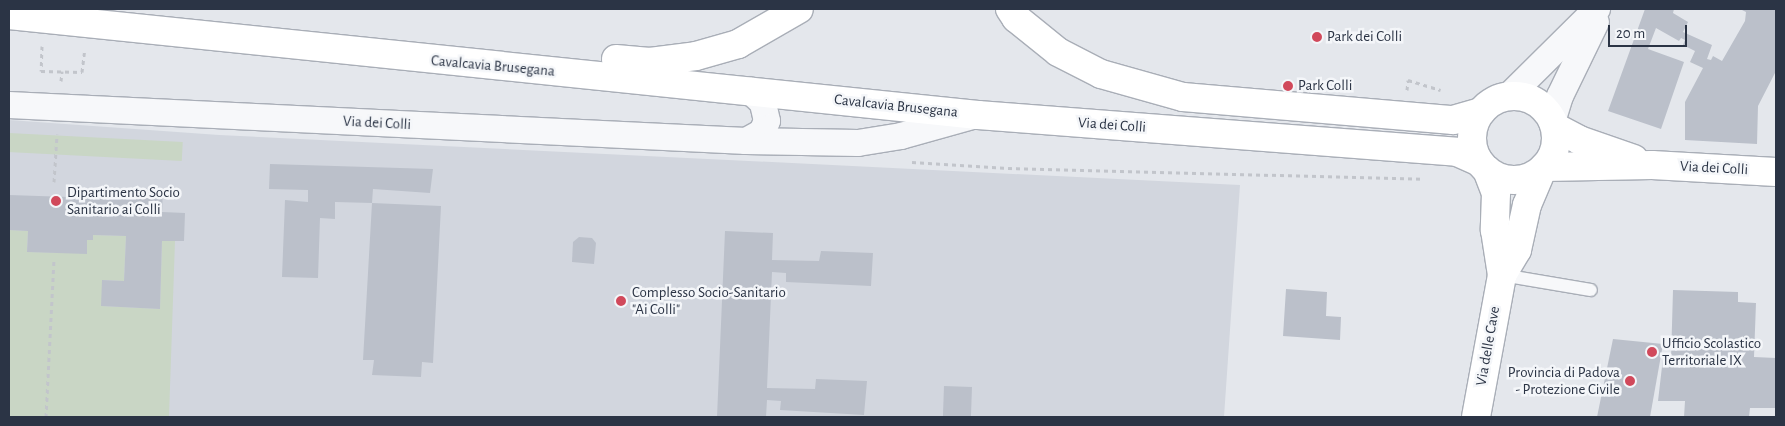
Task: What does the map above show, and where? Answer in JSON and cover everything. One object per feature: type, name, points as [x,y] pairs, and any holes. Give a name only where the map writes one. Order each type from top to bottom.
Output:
[{"type":"main road","points":[[384,55],[544,52],[650,62],[696,56],[738,44],[799,9]]},
{"type":"main road","points":[[1010,9],[1016,18],[1058,52],[1101,74],[1184,97],[1453,120],[1481,112],[1494,102],[1509,96]]},
{"type":"main road","name":"Cavalcavia Brusegana","points":[[9,15],[978,115]]},
{"type":"main road","name":"Via dei Colli","points":[[1509,96],[1526,98],[1540,105],[1554,124],[1605,151],[1652,165]]},
{"type":"main road","points":[[1481,112],[1472,137],[1483,166]]},
{"type":"main road","name":"Via dei Colli","points":[[978,115],[1457,152],[1504,179],[1524,179],[1543,169],[1652,165],[1776,172]]},
{"type":"main road","points":[[1543,169],[1554,151],[1554,124]]},
{"type":"main road","name":"Via delle Cave","points":[[1476,417],[1502,275],[1495,230],[1496,193],[1483,166]]},
{"type":"main road","name":"Via delle Cave","points":[[1502,275],[1517,250],[1527,205],[1543,169]]},
{"type":"street","points":[[1509,96],[1597,9]]},
{"type":"street","points":[[1554,124],[1563,88],[1602,9]]},
{"type":"street","points":[[746,141],[762,132],[766,121],[763,103],[750,90]]},
{"type":"street","name":"Via dei Colli","points":[[9,105],[58,109],[746,141],[858,143],[900,136],[978,115]]},
{"type":"lane","points":[[1502,275],[1591,290]]},
{"type":"path","points":[[43,40],[41,71],[82,72],[85,45]]},
{"type":"path","points":[[1408,84],[1408,80],[1446,92]]},
{"type":"path","points":[[54,182],[58,109]]},
{"type":"path","points":[[910,162],[1008,168],[1399,180],[1426,178]]},
{"type":"path","points":[[46,417],[54,259]]},
{"type":"shaded area","name":"Complesso Socio-Sanitario \"Ai Colli\"","points":[[9,120],[219,135],[1240,185],[1224,417],[9,417]]},
{"type":"green space","points":[[9,133],[183,142],[182,161],[9,152]]},
{"type":"green space","points":[[9,230],[28,231],[27,252],[87,253],[87,240],[93,235],[126,236],[124,281],[102,280],[102,306],[160,309],[162,241],[175,241],[169,417],[9,417]]},
{"type":"building","points":[[1645,9],[1674,9],[1673,13],[1688,22],[1683,32],[1712,45],[1707,59],[1711,60],[1713,56],[1722,61],[1745,21],[1746,12],[1740,9],[1776,9],[1776,71],[1758,106],[1757,144],[1685,140],[1685,102],[1703,68],[1690,62],[1695,51],[1683,45],[1685,40],[1681,38],[1679,41],[1656,28],[1648,49],[1684,62],[1661,129],[1608,111]]},
{"type":"building","points":[[270,164],[433,169],[430,193],[373,189],[372,203],[335,202],[335,219],[320,218],[318,278],[282,277],[285,200],[308,202],[308,190],[269,189]]},
{"type":"building","points":[[128,188],[163,189],[162,212],[185,213],[184,241],[162,241],[160,309],[101,306],[102,280],[124,281],[126,236],[93,235],[93,240],[87,240],[87,254],[27,252],[28,231],[9,230],[9,195],[128,199]]},
{"type":"building","points":[[372,203],[441,206],[433,363],[422,362],[421,377],[372,375],[374,360],[363,360]]},
{"type":"building","points":[[725,231],[773,233],[772,260],[819,261],[821,251],[873,253],[871,286],[786,282],[786,273],[772,272],[767,388],[815,389],[816,379],[867,381],[864,415],[780,410],[781,401],[767,400],[766,417],[717,417]]},
{"type":"building","points":[[579,237],[592,238],[596,243],[594,264],[572,262],[573,242]]},
{"type":"building","points":[[1286,289],[1327,292],[1326,316],[1341,317],[1340,340],[1283,336]]},
{"type":"building","points":[[1673,290],[1738,292],[1738,302],[1756,303],[1754,357],[1776,358],[1776,408],[1750,408],[1749,417],[1684,417],[1685,401],[1658,401],[1663,358],[1671,359]]},
{"type":"building","name":"Provincia di Padova - Protezione Civile","points":[[1613,339],[1663,344],[1650,417],[1597,417]]},
{"type":"building","points":[[944,386],[972,387],[971,417],[943,417]]},
{"type":"place","name":"Park dei Colli","points":[[1317,37]]},
{"type":"place","name":"Park Colli","points":[[1288,86]]},
{"type":"place","name":"Dipartimento Socio Sanitario ai Colli","points":[[56,201]]},
{"type":"place","name":"Complesso Socio-Sanitario \"Ai Colli\"","points":[[621,301]]},
{"type":"place","name":"Ufficio Scolastico Territoriale IX","points":[[1652,352]]},
{"type":"place","name":"Provincia di Padova - Protezione Civile","points":[[1630,381]]}]
